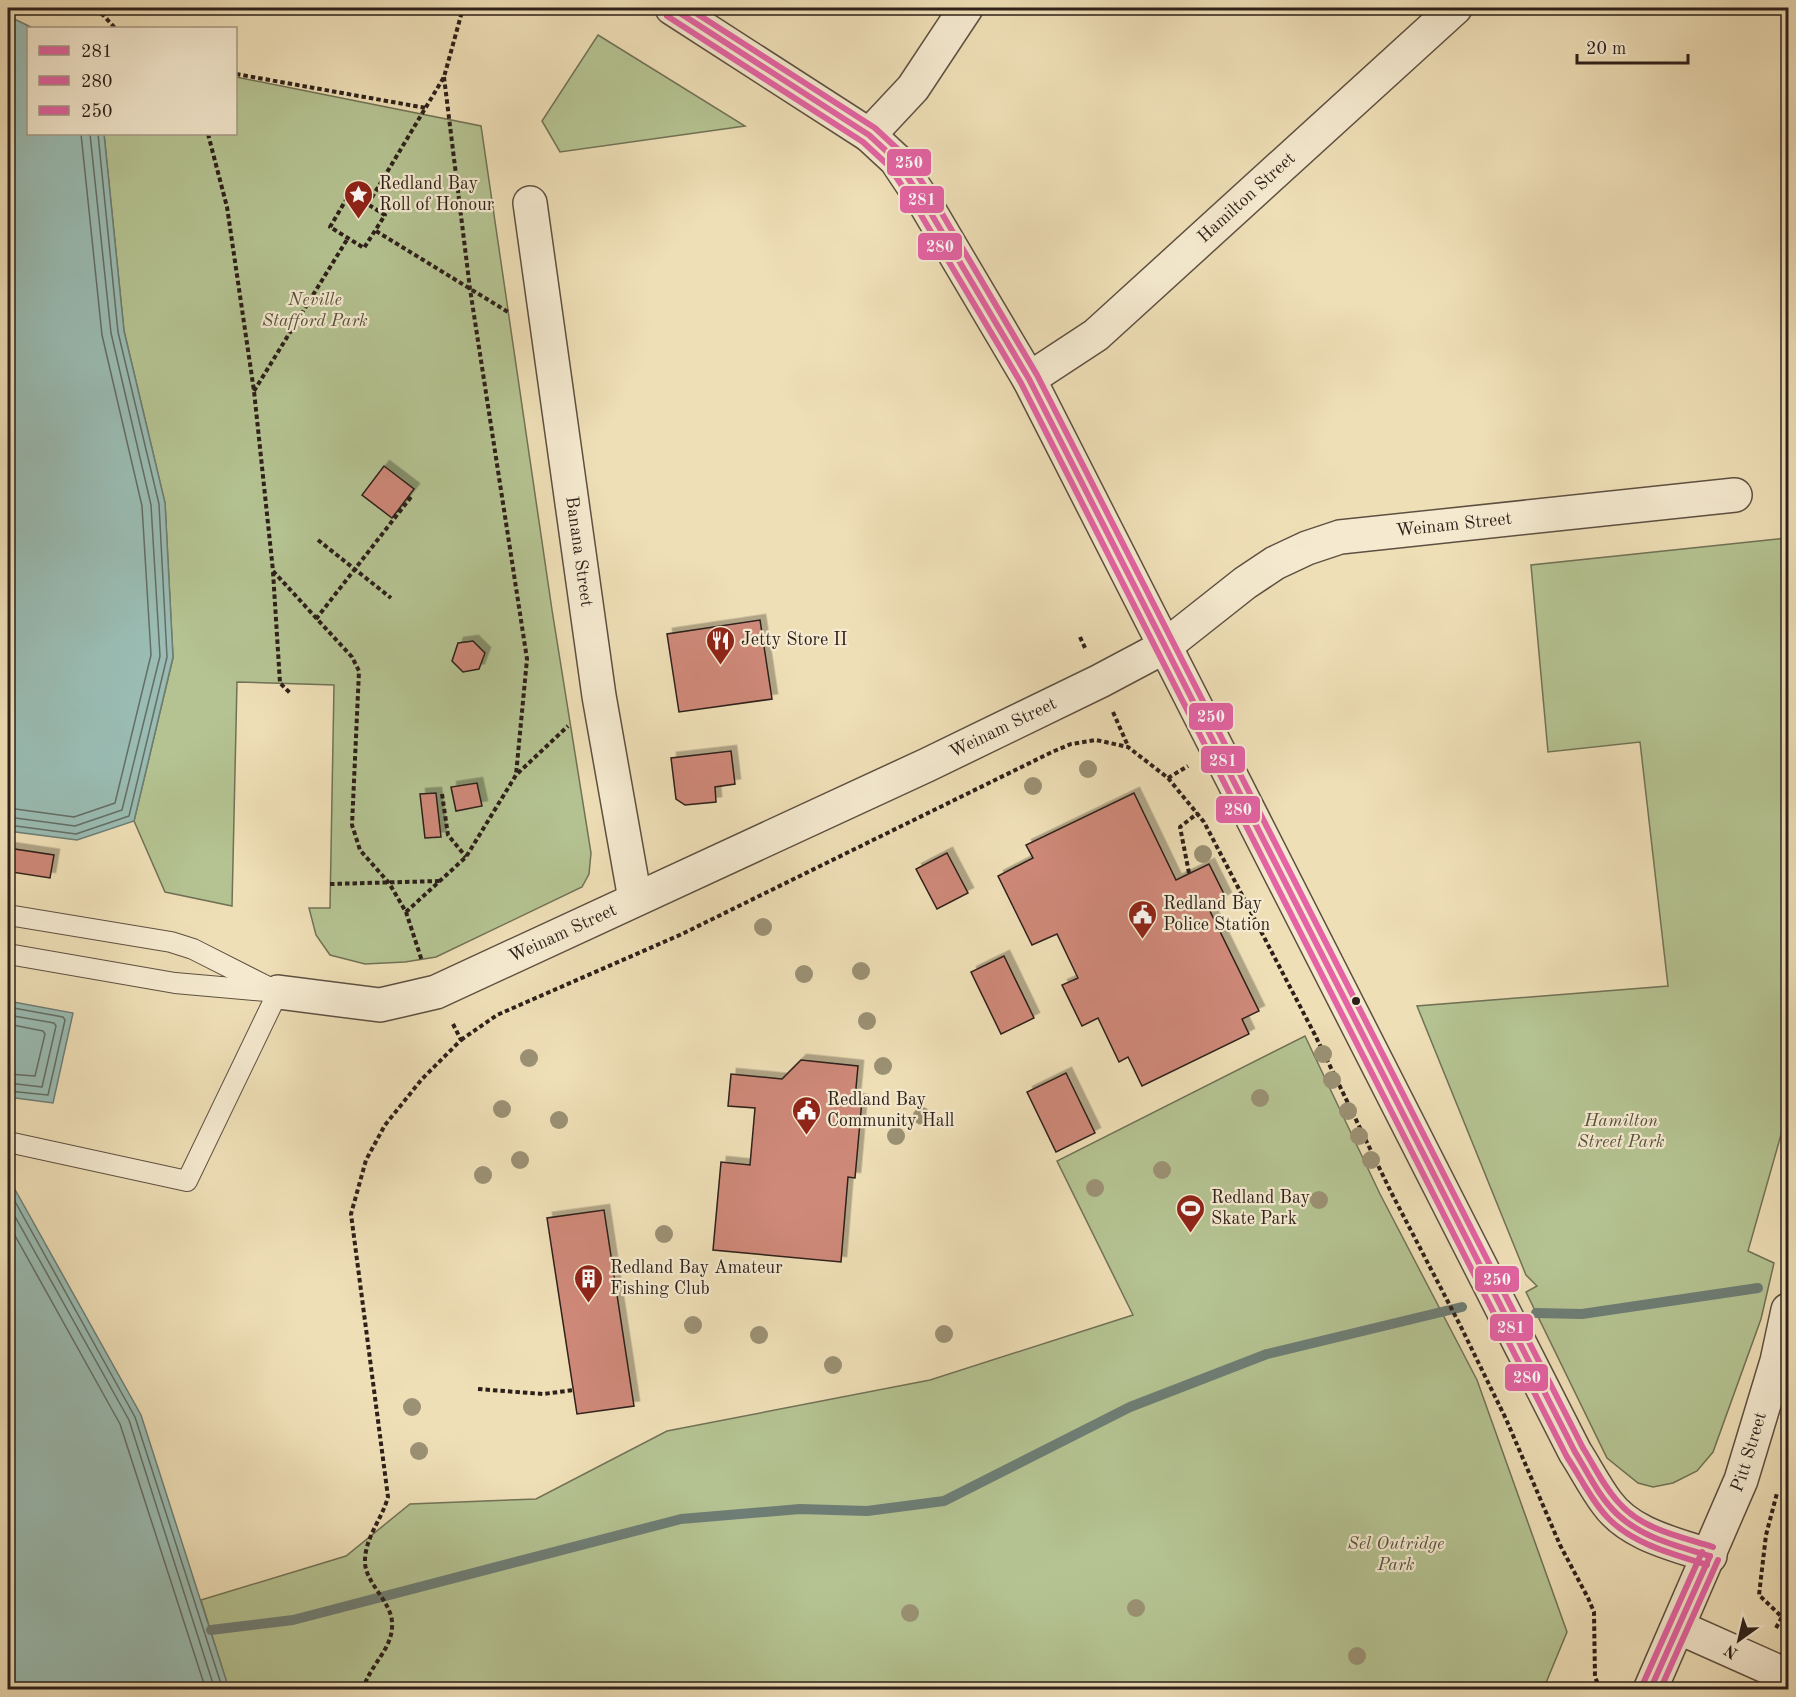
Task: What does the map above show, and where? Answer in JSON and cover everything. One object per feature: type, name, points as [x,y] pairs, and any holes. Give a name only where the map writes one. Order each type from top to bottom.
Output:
[{"type":"street","points":[[672,8],[869,135],[896,160],[926,205],[1029,379],[1164,647],[1225,759],[1575,1452],[1608,1505],[1630,1524],[1658,1538],[1710,1556],[1650,1689]]},
{"type":"street","points":[[869,135],[913,88],[966,8]]},
{"type":"street","name":"Hamilton Street","points":[[1029,379],[1096,335],[1455,8]]},
{"type":"street","name":"Banana Street","points":[[530,203],[599,696],[635,899]]},
{"type":"street","name":"Weinam Street","points":[[278,992],[380,1005],[436,992],[927,765],[1100,681],[1164,647],[1245,583],[1275,563],[1307,548],[1340,537],[1735,495]]},
{"type":"street","name":"Pitt Street","points":[[1710,1556],[1741,1480],[1777,1361],[1788,1310]]},
{"type":"street","points":[[1678,1627],[1788,1676]]},
{"type":"lane","points":[[8,915],[171,942],[193,949],[278,992]]},
{"type":"lane","points":[[8,954],[175,983],[278,992]]},
{"type":"lane","points":[[8,1142],[187,1180],[278,992]]},
{"type":"path","points":[[87,8],[103,15],[114,27]]},
{"type":"path","points":[[368,204],[444,77],[463,8]]},
{"type":"path","points":[[237,74],[426,108]]},
{"type":"path","points":[[444,77],[470,289],[527,659],[516,775]]},
{"type":"path","points":[[208,135],[227,207],[254,391],[273,571],[279,683],[291,694]]},
{"type":"path","points":[[350,193],[385,215],[376,231],[364,248],[330,227],[350,193]]},
{"type":"path","points":[[376,231],[548,336]]},
{"type":"path","points":[[254,391],[348,238]]},
{"type":"path","points":[[316,620],[411,497]]},
{"type":"path","points":[[318,540],[391,598]]},
{"type":"path","points":[[273,571],[352,657],[359,671],[352,825],[360,850],[389,883],[406,912],[419,955],[461,1040]]},
{"type":"path","points":[[406,912],[466,856],[516,775],[599,696]]},
{"type":"path","points":[[363,1689],[365,1681],[388,1648],[393,1621],[364,1564],[369,1538],[382,1517],[388,1497],[351,1214],[366,1160],[385,1125],[422,1079],[461,1040],[497,1015],[682,934],[946,803],[1071,744],[1096,741],[1128,747],[1168,778],[1198,813],[1315,1035],[1506,1419],[1560,1545],[1594,1612],[1595,1677],[1598,1684],[1612,1689]]},
{"type":"path","points":[[1168,778],[1194,763]]},
{"type":"path","points":[[442,794],[448,835],[466,856]]},
{"type":"path","points":[[1189,873],[1180,827],[1198,813]]},
{"type":"path","points":[[330,884],[441,881]]},
{"type":"path","points":[[478,1389],[543,1394],[574,1390]]},
{"type":"path","points":[[1776,1628],[1782,1617],[1758,1595],[1766,1535],[1780,1482]]},
{"type":"green space","points":[[598,35],[745,126],[560,152],[542,121]]},
{"type":"green space","name":"Neville Stafford Park","points":[[237,77],[481,126],[552,610],[591,853],[589,874],[582,887],[436,957],[405,962],[365,964],[330,955],[316,935],[309,908],[330,908],[334,685],[237,682],[232,906],[165,892],[134,821],[173,658],[165,503],[124,331],[104,135],[237,135]]},
{"type":"green space","name":"Hamilton Street Park","points":[[1788,538],[1788,1110],[1748,1251],[1774,1263],[1761,1319],[1713,1452],[1697,1471],[1673,1483],[1653,1487],[1638,1483],[1607,1458],[1526,1292],[1537,1286],[1526,1275],[1417,1006],[1668,986],[1640,742],[1548,752],[1531,565]]},
{"type":"green space","name":"Sel Outridge Park","points":[[1305,1036],[1380,1194],[1477,1380],[1567,1632],[1543,1690],[229,1690],[201,1600],[346,1556],[410,1504],[536,1499],[667,1431],[930,1380],[1133,1315],[1057,1161]]},
{"type":"water","points":[[8,16],[31,27],[27,27],[27,135],[104,135],[124,331],[165,503],[173,657],[134,821],[77,840],[8,831]]},
{"type":"water","points":[[8,1001],[73,1013],[53,1103],[8,1097]]},
{"type":"water","points":[[8,1177],[141,1415],[229,1689],[8,1689]]},
{"type":"building","points":[[384,466],[414,489],[392,518],[362,495]]},
{"type":"building","name":"Jetty Store II","points":[[760,620],[772,699],[679,712],[667,634]]},
{"type":"building","points":[[473,641],[485,653],[479,669],[463,672],[452,661],[458,643]]},
{"type":"building","points":[[731,751],[735,784],[715,787],[716,802],[685,805],[676,799],[671,758]]},
{"type":"building","points":[[477,783],[482,806],[456,811],[451,787]]},
{"type":"building","points":[[436,793],[441,837],[425,838],[420,794]]},
{"type":"building","name":"Redland Bay Police Station","points":[[1134,793],[1176,880],[1209,864],[1226,898],[1208,907],[1259,1011],[1242,1019],[1249,1034],[1142,1086],[1128,1057],[1119,1062],[1098,1018],[1082,1026],[1062,985],[1078,978],[1057,934],[1032,945],[998,876],[1033,858],[1026,845]]},
{"type":"building","points":[[8,848],[54,855],[50,878],[12,872],[11,875],[8,874]]},
{"type":"building","points":[[947,853],[968,893],[937,909],[916,869]]},
{"type":"building","points":[[1004,956],[1034,1018],[1001,1034],[971,972]]},
{"type":"building","name":"Redland Bay Community Hall","points":[[801,1060],[858,1066],[855,1099],[862,1100],[855,1178],[848,1177],[841,1262],[713,1250],[721,1162],[750,1165],[755,1108],[728,1106],[731,1074],[782,1079]]},
{"type":"building","points":[[1066,1073],[1095,1133],[1056,1152],[1027,1092]]},
{"type":"building","name":"Redland Bay Amateur Fishing Club","points":[[604,1210],[634,1406],[577,1414],[547,1218]]},
{"type":"waterway","points":[[1536,1313],[1582,1314],[1758,1288]]},
{"type":"waterway","points":[[211,1630],[293,1620],[681,1519],[800,1509],[867,1511],[944,1501],[1130,1407],[1267,1354],[1462,1307]]},
{"type":"transit line","name":"281","points":[[672,8],[869,135],[896,160],[926,205],[1029,379],[1575,1452],[1605,1500],[1627,1522],[1673,1545],[1710,1556]]},
{"type":"transit line","name":"250","points":[[688,8],[875,128],[903,154],[934,200],[1037,375],[1600,1478],[1621,1505],[1641,1521],[1664,1532],[1713,1547]]},
{"type":"transit line","name":"280","points":[[667,16],[863,142],[889,166],[918,210],[1021,383],[1567,1457],[1597,1505],[1619,1528],[1655,1548],[1707,1565]]},
{"type":"transit line","name":"250","points":[[1642,1686],[1702,1552]]},
{"type":"transit line","name":"281","points":[[1650,1690],[1710,1556]]},
{"type":"transit line","name":"280","points":[[1660,1690],[1718,1560]]},
{"type":"place","name":"Redland Bay Roll of Honour","points":[[358,220]]},
{"type":"place","name":"Jetty Store II","points":[[720,666]]},
{"type":"place","name":"Redland Bay Police Station","points":[[1142,940]]},
{"type":"place","name":"Redland Bay Community Hall","points":[[806,1136]]},
{"type":"place","name":"Redland Bay Skate Park","points":[[1190,1234]]},
{"type":"place","name":"Redland Bay Amateur Fishing Club","points":[[589,1304]]}]
